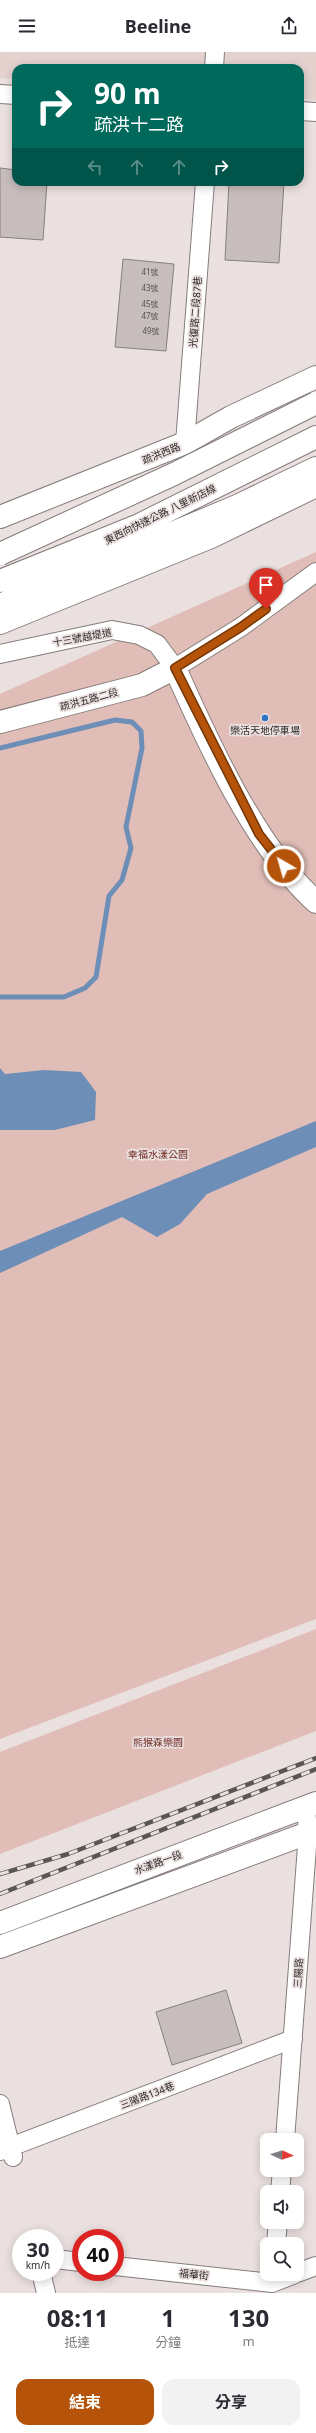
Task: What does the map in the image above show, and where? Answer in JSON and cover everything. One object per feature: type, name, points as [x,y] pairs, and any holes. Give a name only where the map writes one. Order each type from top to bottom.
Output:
[{"type":"main road","name":"疏洪西路","points":[[0,517],[185,443],[231,417],[316,377]]},
{"type":"main road","points":[[0,554],[174,474],[316,403]]},
{"type":"main road","points":[[0,549],[87,521],[316,415]]},
{"type":"main road","name":"東西向快速公路 八里新店線","points":[[0,581],[137,526],[316,437]]},
{"type":"main road","points":[[139,566],[192,528],[257,490],[316,460]]},
{"type":"main road","name":"東西向快速公路 八里新店線","points":[[0,605],[230,509],[316,468]]},
{"type":"main road","points":[[0,623],[211,537],[316,486]]},
{"type":"main road","points":[[175,668],[259,834],[301,888],[316,902]]},
{"type":"main road","name":"疏洪五路二段","points":[[0,722],[142,685],[175,668]]},
{"type":"main road","name":"水漾路一段","points":[[0,1923],[311,1805]]},
{"type":"main road","points":[[0,1947],[312,1831]]},
{"type":"street","points":[[214,64],[215,52]]},
{"type":"street","points":[[0,94],[12,95]]},
{"type":"street","points":[[304,111],[316,112]]},
{"type":"street","name":"光復路二段87巷","points":[[185,443],[205,186]]},
{"type":"street","points":[[175,668],[241,627],[316,572]]},
{"type":"street","name":"十三號越堤道","points":[[0,654],[112,630],[139,635],[156,644],[175,668]]},
{"type":"street","name":"三陽路","points":[[286,2133],[312,1831],[311,1805]]},
{"type":"street","name":"三陽路134巷","points":[[8,2152],[294,2039]]},
{"type":"street","points":[[0,2104],[8,2152]]},
{"type":"street","points":[[304,2271],[316,2266]]},
{"type":"street","name":"福華街","points":[[124,2267],[272,2283]]},
{"type":"street","points":[[43,2281],[46,2293]]},
{"type":"shaded area","points":[[0,52],[316,52],[316,100],[304,99],[304,64],[12,64],[12,79],[0,78]]},
{"type":"green space","name":"幸福水漾公園","points":[[316,552],[316,1619],[0,1739],[0,694]]},
{"type":"green space","name":"熊猴森樂園","points":[[316,1629],[316,1731],[0,1854],[0,1752]]},
{"type":"water","points":[[0,1068],[5,1074],[44,1070],[81,1072],[96,1092],[95,1120],[55,1130],[0,1130]]},
{"type":"water","points":[[316,1121],[316,1147],[207,1194],[180,1224],[157,1237],[122,1217],[0,1273],[0,1251]]},
{"type":"building","points":[[0,168],[12,170],[12,186],[47,186],[43,240],[0,237]]},
{"type":"building","points":[[229,186],[284,186],[279,263],[225,260]]},
{"type":"building","points":[[123,259],[174,264],[166,351],[115,347]]},
{"type":"building","points":[[226,1990],[242,2043],[172,2065],[156,2012]]},
{"type":"waterway","points":[[0,748],[115,720],[132,722],[141,731],[142,748],[126,827],[131,848],[122,880],[109,896],[96,977],[85,988],[64,997],[0,997]]},
{"type":"railway","points":[[0,1874],[68,1854],[316,1758]]},
{"type":"railway","points":[[0,1894],[316,1769]]},
{"type":"place","name":"樂活天地停車場","points":[[265,718]]},
{"type":"route","points":[[266,609],[241,627],[175,668],[189,700],[259,834],[284,866]]}]
